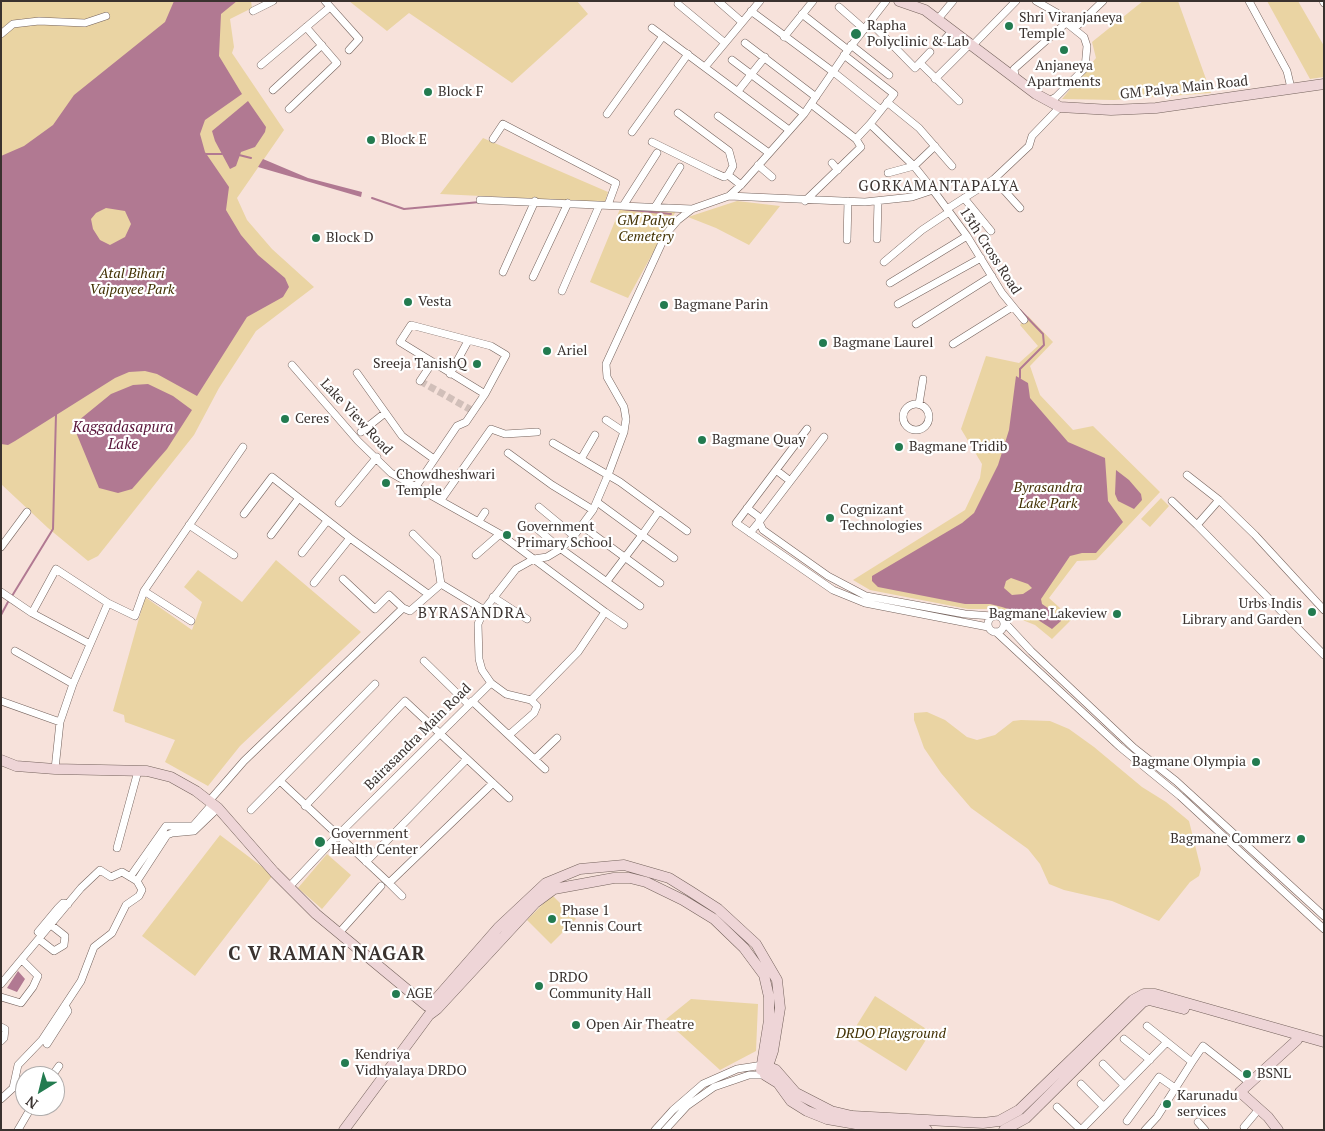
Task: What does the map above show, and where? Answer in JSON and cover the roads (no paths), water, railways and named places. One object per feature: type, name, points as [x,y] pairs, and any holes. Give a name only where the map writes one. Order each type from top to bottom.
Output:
[{"type":"street","points":[[253,11],[273,1]]},
{"type":"street","points":[[718,1],[742,22]]},
{"type":"street","points":[[705,67],[760,1]]},
{"type":"street","points":[[784,37],[813,1]]},
{"type":"street","name":"Bairasandra Main Road","points":[[289,887],[336,836],[439,732],[491,683],[482,670],[478,659],[478,624],[484,610],[516,569],[534,559],[547,557],[562,548],[582,526],[597,502],[624,432],[624,407],[607,377],[606,364],[666,234],[692,208],[729,196],[741,185],[804,114],[832,72],[886,1]]},
{"type":"street","name":"GM Palya Main Road","points":[[899,1],[915,3],[1048,101],[1060,107],[1111,110],[1156,108],[1217,101],[1324,84]]},
{"type":"street","points":[[938,20],[953,1]]},
{"type":"street","points":[[935,79],[1016,1]]},
{"type":"street","points":[[1036,1],[1078,25],[1102,2]]},
{"type":"street","points":[[1249,1],[1287,71],[1291,88]]},
{"type":"street","points":[[261,65],[306,27],[327,4],[360,40],[349,50]]},
{"type":"street","points":[[678,4],[725,44]]},
{"type":"street","points":[[839,7],[864,29]]},
{"type":"street","points":[[751,11],[881,110]]},
{"type":"street","points":[[802,14],[848,50],[894,94],[856,139]]},
{"type":"street","points":[[1,34],[13,24],[39,21],[85,23],[106,16]]},
{"type":"street","points":[[870,22],[915,68],[930,52]]},
{"type":"street","points":[[1015,76],[1014,69],[1066,23],[1069,25],[1084,37],[1087,46],[1086,68],[1056,97],[1048,101]]},
{"type":"street","points":[[288,109],[337,63],[306,27]]},
{"type":"street","points":[[652,28],[789,130]]},
{"type":"street","points":[[946,40],[954,31]]},
{"type":"street","points":[[607,114],[663,36]]},
{"type":"street","points":[[746,43],[814,100],[856,139],[862,147],[806,201]]},
{"type":"street","points":[[273,90],[322,45]]},
{"type":"street","points":[[848,50],[890,75]]},
{"type":"street","points":[[632,132],[688,54]]},
{"type":"street","points":[[738,91],[765,57]]},
{"type":"street","points":[[732,60],[804,114]]},
{"type":"street","points":[[920,63],[958,101]]},
{"type":"street","points":[[887,102],[919,128],[952,166]]},
{"type":"street","points":[[884,262],[948,210],[994,179],[1030,146],[1032,136],[1060,107]]},
{"type":"street","points":[[652,142],[724,177],[728,175],[733,166],[729,151],[678,113]]},
{"type":"street","points":[[718,116],[769,154]]},
{"type":"street","points":[[493,139],[503,124],[616,183],[608,206]]},
{"type":"street","name":"13th Cross Road","points":[[870,124],[914,166],[933,190],[967,236],[1012,307],[1024,320]]},
{"type":"street","points":[[888,173],[914,166],[935,146]]},
{"type":"street","points":[[623,206],[657,153]]},
{"type":"street","points":[[832,163],[838,170]]},
{"type":"street","points":[[758,165],[772,177]]},
{"type":"street","points":[[655,207],[680,167]]},
{"type":"street","points":[[728,175],[741,185]]},
{"type":"street","points":[[994,179],[1020,208]]},
{"type":"street","points":[[729,196],[806,201],[878,201],[912,197],[933,190]]},
{"type":"street","points":[[964,198],[991,230]]},
{"type":"street","points":[[480,200],[535,201],[599,206],[692,208]]},
{"type":"street","points":[[503,272],[535,201]]},
{"type":"street","points":[[847,240],[848,201]]},
{"type":"street","points":[[877,239],[878,201]]},
{"type":"street","points":[[533,277],[568,203]]},
{"type":"street","points":[[562,291],[599,206]]},
{"type":"street","points":[[890,283],[967,236]]},
{"type":"street","points":[[898,304],[981,258]]},
{"type":"street","points":[[916,324],[992,276]]},
{"type":"street","points":[[953,344],[1012,307]]},
{"type":"street","points":[[415,488],[457,426],[466,422],[506,355],[490,346],[411,324],[400,342],[450,374],[478,400]]},
{"type":"street","points":[[450,374],[468,341]]},
{"type":"street","points":[[420,380],[432,363]]},
{"type":"street","name":"Lake View Road","points":[[292,365],[358,441],[391,473],[415,488],[479,521],[534,559]]},
{"type":"street","points":[[357,373],[402,436],[434,459]]},
{"type":"street","points":[[919,404],[922,379]]},
{"type":"street","points":[[361,432],[384,413]]},
{"type":"street","points":[[606,420],[624,432]]},
{"type":"street","points":[[807,428],[736,523],[833,590],[865,603],[988,627],[996,632],[1120,747],[1180,796],[1324,928]]},
{"type":"street","points":[[441,500],[491,429],[505,434],[537,432]]},
{"type":"street","points":[[581,458],[595,435]]},
{"type":"street","points":[[750,533],[789,480],[824,438]]},
{"type":"street","points":[[553,443],[608,475],[687,531]]},
{"type":"street","points":[[32,613],[56,568],[108,602],[136,616],[144,591],[242,447]]},
{"type":"street","points":[[508,453],[552,485],[593,510]]},
{"type":"street","points":[[339,503],[376,457]]},
{"type":"street","points":[[776,470],[789,480]]},
{"type":"street","points":[[1187,475],[1219,500],[1324,610]]},
{"type":"street","points":[[244,514],[272,477],[327,521],[428,594]]},
{"type":"street","points":[[271,535],[299,498]]},
{"type":"street","points":[[1197,524],[1219,500]]},
{"type":"street","points":[[1172,501],[1197,524],[1324,655]]},
{"type":"street","points":[[597,502],[674,558]]},
{"type":"street","points":[[539,507],[574,536]]},
{"type":"street","points":[[747,508],[756,513],[758,522],[763,530],[789,550],[828,576],[866,596],[965,614],[1000,616],[1031,651],[1116,732],[1176,782],[1324,916]]},
{"type":"street","points":[[607,582],[659,511]]},
{"type":"street","points":[[1,547],[27,512]]},
{"type":"street","points":[[479,521],[485,512]]},
{"type":"street","points":[[302,552],[327,521]]},
{"type":"street","points":[[189,525],[234,555]]},
{"type":"street","points":[[534,526],[640,606]]},
{"type":"street","points":[[582,526],[660,583]]},
{"type":"street","points":[[413,534],[437,558],[441,584]]},
{"type":"street","points":[[476,555],[500,534]]},
{"type":"street","points":[[314,583],[350,538]]},
{"type":"street","points":[[534,559],[624,625]]},
{"type":"street","points":[[343,579],[375,608],[390,595],[403,608],[410,611],[441,584]]},
{"type":"street","points":[[441,584],[484,610]]},
{"type":"street","points":[[144,591],[191,621]]},
{"type":"street","points":[[1,592],[32,613],[90,644]]},
{"type":"street","points":[[493,597],[527,619]]},
{"type":"street","points":[[55,769],[60,722],[73,684],[108,602]]},
{"type":"street","points":[[137,882],[167,836],[172,833],[194,831],[244,761],[403,608]]},
{"type":"street","points":[[531,700],[578,652],[605,612]]},
{"type":"street","points":[[988,627],[988,622],[992,616]]},
{"type":"street","points":[[996,632],[1004,628],[1005,623]]},
{"type":"street","points":[[15,651],[73,684]]},
{"type":"street","points":[[424,661],[545,769]]},
{"type":"street","points":[[491,683],[506,694],[531,700],[537,706],[534,713],[509,735]]},
{"type":"street","points":[[251,810],[375,684]]},
{"type":"street","points":[[1,701],[60,722]]},
{"type":"street","points":[[306,806],[405,701],[509,798]]},
{"type":"street","points":[[535,759],[557,738]]},
{"type":"street","points":[[1,760],[16,766],[138,771],[171,777],[213,804],[289,887],[428,1011]]},
{"type":"street","points":[[366,862],[467,760]]},
{"type":"street","points":[[117,848],[138,771]]},
{"type":"street","points":[[280,781],[336,836],[402,896]]},
{"type":"street","points":[[389,883],[493,783]]},
{"type":"street","points":[[130,877],[166,826],[193,826],[213,804]]},
{"type":"street","points":[[344,1130],[436,999],[546,883],[580,870],[624,866],[669,878],[718,909],[756,944],[777,980],[780,1018],[764,1070]]},
{"type":"street","points":[[1,1100],[13,1088],[18,1065],[42,1040],[81,981],[94,947],[112,933],[126,905],[139,896],[142,890],[137,882],[122,872],[111,877],[100,870],[39,936]]},
{"type":"street","points":[[339,933],[381,886]]},
{"type":"street","points":[[1,984],[18,962],[23,961],[58,908],[63,903],[68,904]]},
{"type":"street","points":[[39,936],[54,951],[64,946],[66,936],[51,925]]},
{"type":"street","points":[[1,997],[21,1003],[33,987],[38,976],[23,961]]},
{"type":"street","points":[[655,1130],[673,1110],[703,1084],[737,1069],[764,1070],[783,1077],[796,1093],[831,1111],[852,1116],[983,1123],[999,1121],[1020,1110],[1133,1000],[1150,993],[1173,1002],[1298,1038],[1324,1048]]},
{"type":"street","points":[[1004,1130],[1026,1118],[1144,1002],[1150,1000],[1173,1002]]},
{"type":"street","points":[[47,1044],[68,1011],[65,1005]]},
{"type":"street","points":[[1147,1026],[1192,1062]]},
{"type":"street","points":[[1,1027],[5,1029],[4,1038],[1,1041]]},
{"type":"street","points":[[1298,1038],[1324,1042]]},
{"type":"street","points":[[1278,1130],[1240,1092],[1298,1038]]},
{"type":"street","points":[[1124,1039],[1150,1060]]},
{"type":"street","points":[[1057,1108],[1081,1130],[1167,1042]]},
{"type":"street","points":[[1145,1130],[1157,1117],[1203,1046],[1250,1082]]},
{"type":"street","points":[[1102,1064],[1124,1085]]},
{"type":"street","points":[[665,1130],[686,1106],[714,1087],[764,1070]]},
{"type":"street","points":[[764,1070],[778,1083],[792,1101],[807,1111],[827,1119],[856,1124],[927,1130]]},
{"type":"street","points":[[1127,1121],[1159,1076],[1175,1088]]},
{"type":"street","points":[[1081,1084],[1103,1106]]},
{"type":"street","points":[[1244,1127],[1259,1109]]},
{"type":"street","points":[[18,1130],[26,1116]]},
{"type":"street","points":[[1198,1122],[1205,1130]]},
{"type":"water","name":"Kaggadasapura Lake","points":[[174,1],[237,1],[221,14],[219,56],[242,94],[205,120],[200,134],[205,152],[229,187],[226,210],[241,235],[258,255],[285,278],[289,287],[283,297],[247,317],[197,396],[157,374],[145,371],[129,372],[115,378],[8,445],[1,444],[1,156],[24,146],[53,125],[74,95],[165,22]],"holes":[[[106,208],[125,211],[131,224],[125,237],[110,245],[100,240],[93,229],[91,219],[96,213]]]},
{"type":"water","points":[[248,101],[266,127],[265,132],[255,147],[241,152],[236,166],[230,169],[215,141],[212,131]]},
{"type":"water","points":[[263,159],[308,178],[362,192],[361,197],[258,167]]},
{"type":"water","name":"Byrasandra Lake Park","points":[[1016,376],[1028,383],[1030,398],[1068,442],[1105,458],[1108,501],[1123,522],[1096,553],[1082,553],[1070,556],[1041,599],[1042,604],[1061,617],[1061,621],[1052,629],[1035,618],[990,604],[965,604],[878,587],[872,581],[872,576],[962,523],[974,513],[998,465],[1009,430]],"holes":[[[1011,578],[1028,584],[1032,588],[1023,594],[1012,595],[1004,588],[1006,581]]]},
{"type":"water","name":"Kaggadasapura Lake","points":[[148,384],[173,396],[192,410],[167,449],[132,489],[118,493],[99,488],[73,425],[111,394],[133,385]]},
{"type":"water","points":[[1116,470],[1129,480],[1141,494],[1142,500],[1134,509],[1118,501],[1115,494]]},
{"type":"water","points":[[18,971],[25,979],[17,992],[7,988]]},
{"type":"waterway","points":[[204,154],[222,154]]},
{"type":"waterway","points":[[239,155],[251,158]]},
{"type":"waterway","points":[[372,198],[404,209],[480,202]]},
{"type":"waterway","points":[[622,209],[671,214]]},
{"type":"waterway","points":[[1020,310],[1043,334],[1044,345],[1020,369],[1020,378]]},
{"type":"waterway","points":[[12,596],[53,529],[56,414]]},
{"type":"waterway","points":[[1,615],[9,600]]},
{"type":"tunnel","points":[[420,381],[473,411]]},
{"type":"place","name":"Shri Viranjaneya Temple","points":[[1009,26]]},
{"type":"place","name":"Rapha Polyclinic & Lab","points":[[856,34]]},
{"type":"place","name":"Anjaneya Apartments","points":[[1064,50]]},
{"type":"place","name":"Block F","points":[[428,92]]},
{"type":"place","name":"Block E","points":[[371,140]]},
{"type":"place","name":"Block D","points":[[316,238]]},
{"type":"place","name":"Vesta","points":[[408,302]]},
{"type":"place","name":"Bagmane Parin","points":[[664,305]]},
{"type":"place","name":"Bagmane Laurel","points":[[823,343]]},
{"type":"place","name":"Ariel","points":[[547,351]]},
{"type":"place","name":"Sreeja TanishQ","points":[[477,364]]},
{"type":"place","name":"Ceres","points":[[285,419]]},
{"type":"place","name":"Bagmane Quay","points":[[702,440]]},
{"type":"place","name":"Bagmane Tridib","points":[[899,447]]},
{"type":"place","name":"Chowdheshwari Temple","points":[[386,483]]},
{"type":"place","name":"Cognizant Technologies","points":[[830,518]]},
{"type":"place","name":"Government Primary School","points":[[507,535]]},
{"type":"place","name":"Urbs Indis Library and Garden","points":[[1312,612]]},
{"type":"place","name":"Bagmane Lakeview","points":[[1117,614]]},
{"type":"place","name":"Bagmane Olympia","points":[[1256,762]]},
{"type":"place","name":"Bagmane Commerz","points":[[1301,839]]},
{"type":"place","name":"Government Health Center","points":[[320,842]]},
{"type":"place","name":"Phase 1 Tennis Court","points":[[552,919]]},
{"type":"place","name":"DRDO Community Hall","points":[[539,986]]},
{"type":"place","name":"AGE","points":[[396,994]]},
{"type":"place","name":"Open Air Theatre","points":[[576,1025]]},
{"type":"place","name":"Kendriya Vidhyalaya DRDO","points":[[345,1063]]},
{"type":"place","name":"BSNL","points":[[1247,1074]]},
{"type":"place","name":"Karunadu services","points":[[1167,1104]]},
{"type":"district","name":"GORKAMANTAPALYA","points":[[939,187]]},
{"type":"district","name":"BYRASANDRA","points":[[472,614]]},
{"type":"district","name":"C V RAMAN NAGAR","points":[[327,955]]},
{"type":"park label","name":"GM Palya Cemetery","points":[[646,230]]},
{"type":"park label","name":"Atal Bihari Vajpayee Park","points":[[132,282]]},
{"type":"park label","name":"DRDO Playground","points":[[891,1034]]}]
